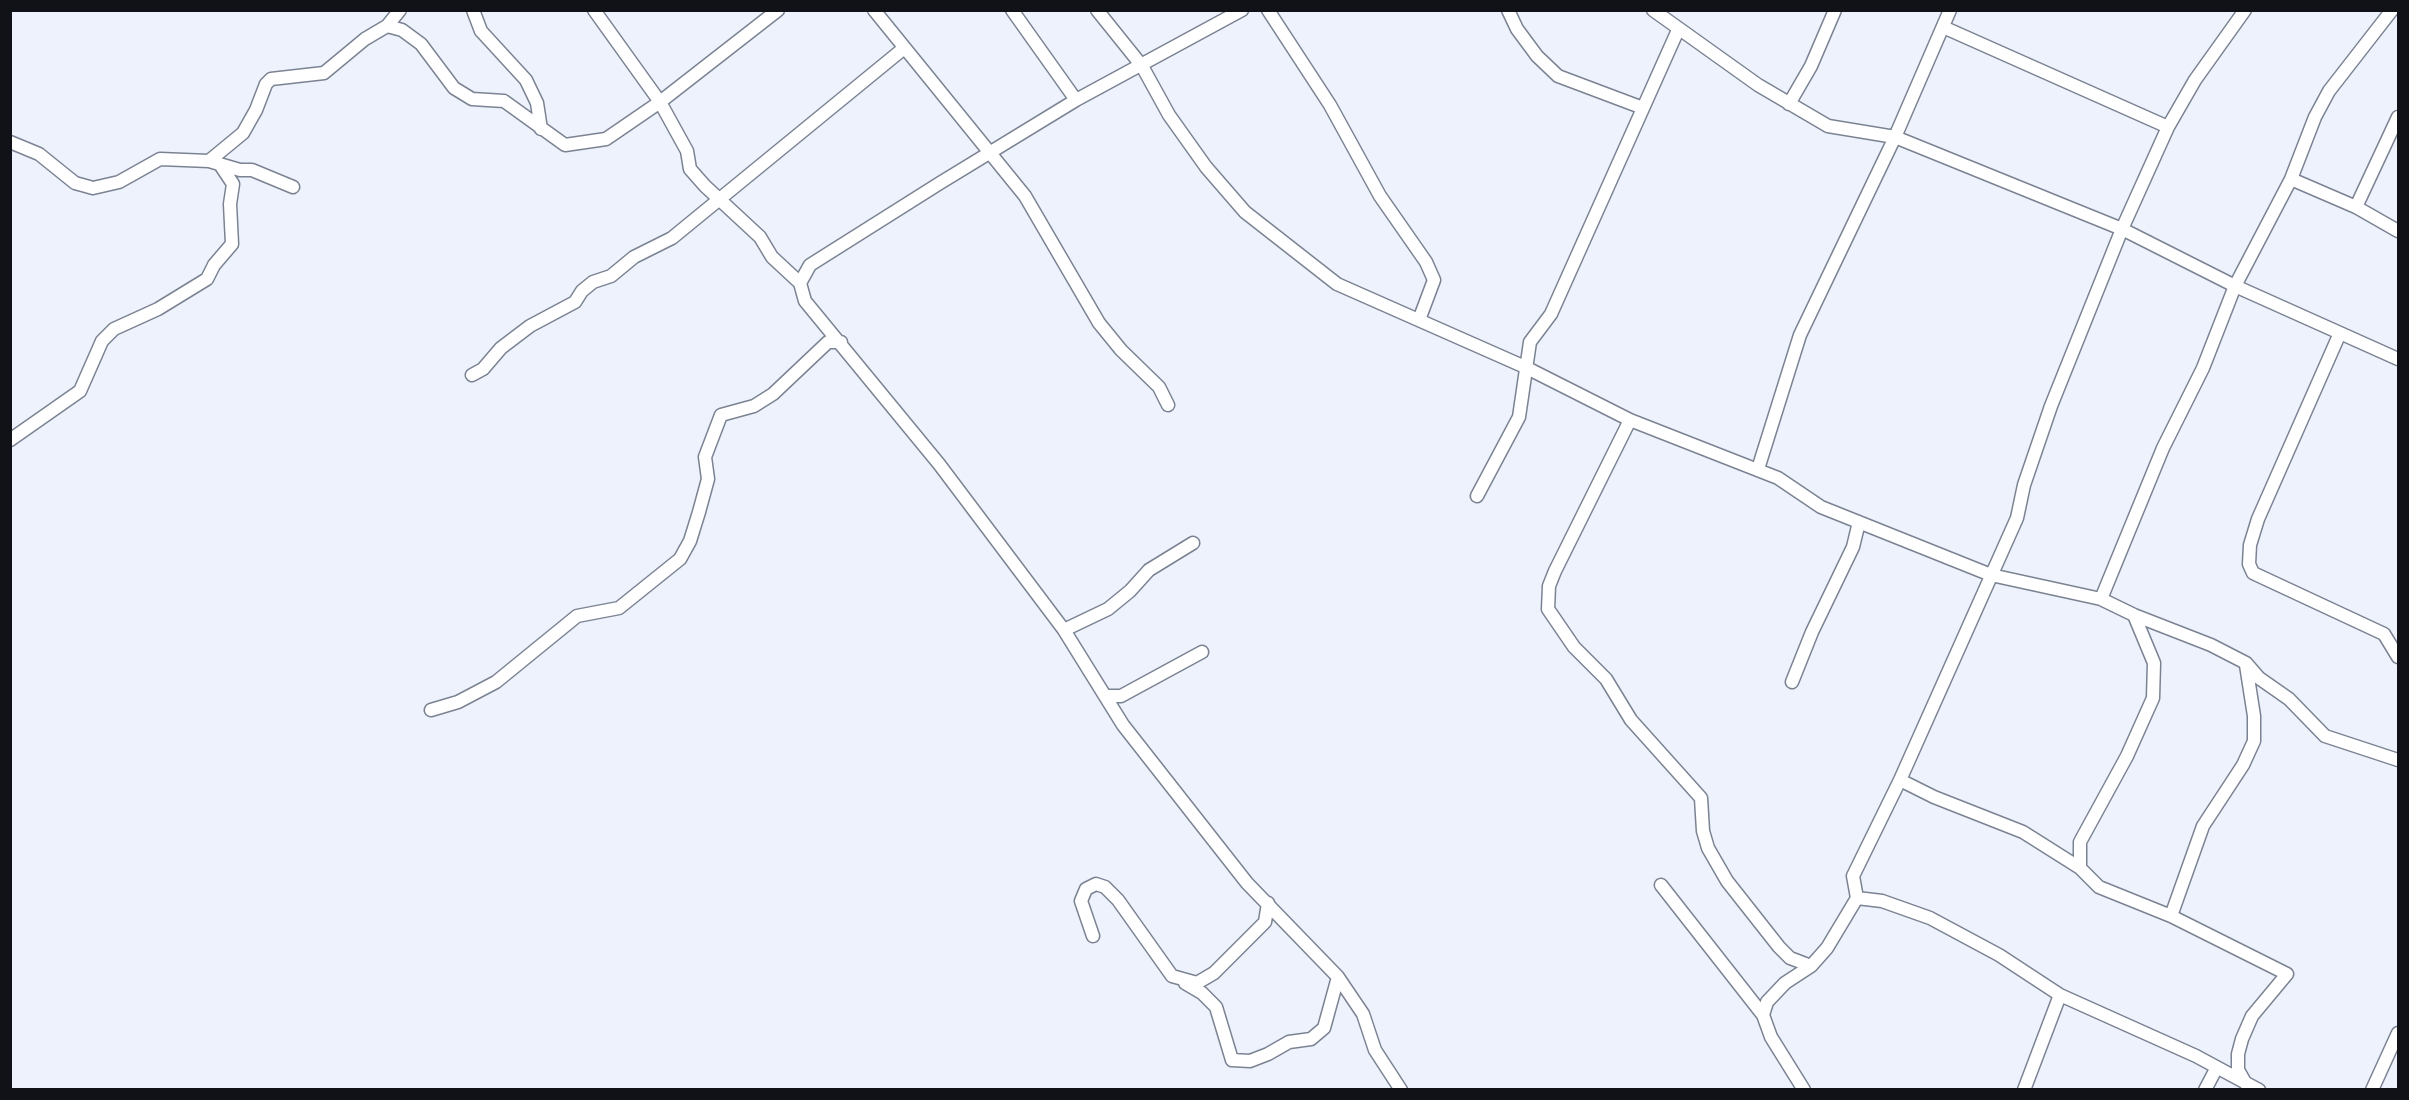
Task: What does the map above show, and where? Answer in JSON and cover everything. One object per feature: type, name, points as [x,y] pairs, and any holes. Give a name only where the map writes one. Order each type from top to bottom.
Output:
[{"type":"street","points":[[215,164],[243,133],[256,110],[266,84],[271,79],[324,73],[365,39],[387,26],[400,10]]},
{"type":"street","points":[[473,10],[481,31],[526,80],[537,103],[541,129]]},
{"type":"street","points":[[594,10],[660,102],[687,151],[690,169],[760,237],[772,257],[800,283],[805,301],[939,464],[1064,630],[1123,725],[1198,822],[1247,883],[1338,977],[1363,1014],[1375,1050],[1393,1084],[1401,1089]]},
{"type":"street","points":[[387,26],[402,30],[421,44],[454,88],[472,99],[504,101],[565,145],[606,139],[660,102],[778,10]]},
{"type":"street","points":[[874,10],[903,49],[1025,196],[1099,323],[1120,350],[1159,387],[1168,405]]},
{"type":"street","points":[[1012,10],[1076,100]]},
{"type":"street","points":[[1097,10],[1142,66],[1169,115],[1206,167],[1245,212],[1337,284],[1525,367],[1630,420],[1778,478],[1821,507],[1991,575],[2101,599],[2134,615],[2211,645],[2246,663],[2259,678],[2289,699],[2325,736],[2398,760]]},
{"type":"street","points":[[800,283],[810,265],[990,153],[1076,100],[1242,10]]},
{"type":"street","points":[[1268,10],[1330,105],[1380,196],[1426,262],[1434,280],[1419,320]]},
{"type":"street","points":[[1508,10],[1517,29],[1537,56],[1558,76],[1643,108]]},
{"type":"street","points":[[1653,10],[1678,30],[1789,104],[1828,126],[1895,137],[2122,229],[2235,286],[2398,359]]},
{"type":"street","points":[[1789,104],[1811,66],[1835,10]]},
{"type":"street","points":[[1758,469],[1800,335],[1895,137],[1950,10]]},
{"type":"street","points":[[1763,1015],[1767,1002],[1785,983],[1811,966],[1827,948],[1857,898],[1853,876],[1900,780],[2017,518],[2024,485],[2051,406],[2122,229],[2168,127],[2195,80],[2245,10]]},
{"type":"street","points":[[2101,599],[2163,448],[2203,368],[2235,286],[2291,179],[2315,117],[2329,91],[2392,10]]},
{"type":"street","points":[[1943,27],[2168,127]]},
{"type":"street","points":[[1477,496],[1519,417],[1530,342],[1551,314],[1678,30]]},
{"type":"street","points":[[472,375],[483,369],[501,348],[530,326],[575,302],[582,291],[593,282],[611,276],[634,257],[672,238],[903,49]]},
{"type":"street","points":[[2356,207],[2398,117]]},
{"type":"street","points":[[10,142],[39,154],[75,183],[93,188],[119,182],[160,159],[215,164],[252,171],[293,187]]},
{"type":"street","points":[[10,440],[80,391],[102,341],[114,329],[159,309],[207,279],[214,265],[232,244],[230,204],[233,184],[215,164]]},
{"type":"street","points":[[2291,179],[2356,207],[2398,231]]},
{"type":"street","points":[[2340,333],[2258,519],[2250,544],[2249,564],[2253,573],[2384,634],[2398,657]]},
{"type":"street","points":[[431,710],[458,702],[496,682],[577,616],[619,608],[680,559],[690,541],[699,512],[708,479],[705,457],[721,415],[754,406],[773,394],[828,342],[841,342]]},
{"type":"street","points":[[1630,420],[1552,579],[1548,609],[1574,647],[1606,679],[1631,720],[1701,798],[1703,831],[1708,848],[1728,881],[1779,947],[1790,958],[1811,966]]},
{"type":"street","points":[[1792,682],[1812,632],[1853,547],[1859,522]]},
{"type":"street","points":[[1064,630],[1108,609],[1130,591],[1149,570],[1193,543]]},
{"type":"street","points":[[2080,868],[2080,842],[2127,756],[2153,699],[2154,663],[2134,615]]},
{"type":"street","points":[[1105,696],[1121,696],[1202,652]]},
{"type":"street","points":[[2171,916],[2203,826],[2243,765],[2254,741],[2254,716],[2246,663]]},
{"type":"street","points":[[1900,780],[1934,797],[2023,832],[2080,868],[2099,887],[2171,916],[2287,974],[2252,1016],[2242,1039],[2238,1054],[2238,1070],[2246,1084]]},
{"type":"street","points":[[1093,936],[1081,901],[1086,889],[1095,884],[1106,887],[1118,900],[1172,976],[1202,993],[1216,1007],[1232,1060],[1250,1061],[1289,1042],[1311,1039],[1324,1028],[1338,977]]},
{"type":"street","points":[[1661,885],[1763,1015],[1771,1037],[1804,1089]]},
{"type":"street","points":[[1857,898],[1882,901],[1930,918],[1999,955],[2060,995],[2196,1056],[2216,1069],[2259,1089]]},
{"type":"street","points":[[1172,976],[1197,983],[1214,973],[1265,922],[1268,903]]},
{"type":"street","points":[[2024,1089],[2060,995]]},
{"type":"street","points":[[2372,1089],[2398,1033]]},
{"type":"street","points":[[2205,1089],[2216,1069]]}]
